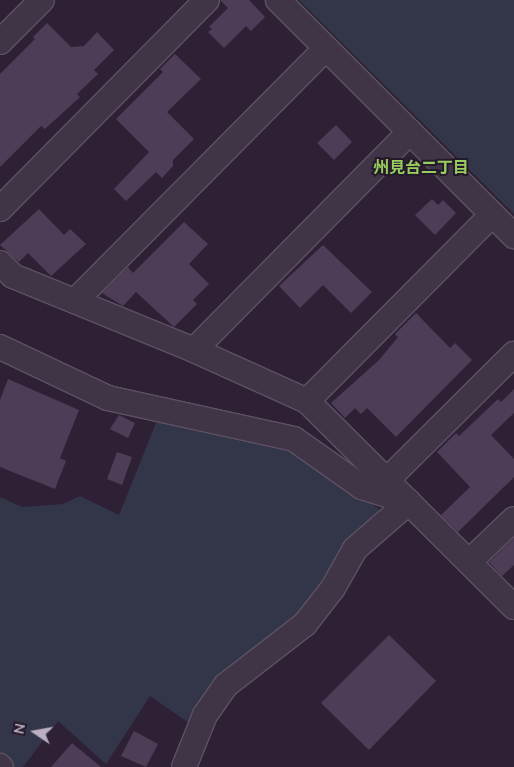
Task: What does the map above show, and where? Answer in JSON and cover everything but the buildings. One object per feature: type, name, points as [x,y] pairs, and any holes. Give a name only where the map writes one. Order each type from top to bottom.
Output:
[{"type":"street","points":[[0,42],[42,0]]},
{"type":"street","points":[[0,209],[207,0]]},
{"type":"street","points":[[278,0],[514,236]]},
{"type":"street","points":[[75,301],[326,48]]},
{"type":"street","points":[[194,350],[410,132]]},
{"type":"street","points":[[307,401],[492,214]]},
{"type":"street","points":[[0,263],[13,276],[194,350],[307,401],[514,607]]},
{"type":"street","points":[[0,347],[108,398],[294,439],[362,487],[409,502]]},
{"type":"street","points":[[387,480],[514,354]]},
{"type":"street","points":[[184,767],[206,715],[226,685],[305,624],[332,588],[354,549],[409,502]]},
{"type":"street","points":[[469,562],[514,519]]},
{"type":"shaded area","points":[[299,0],[514,0],[514,214]]},
{"type":"shaded area","points":[[158,418],[299,451],[379,509],[380,519],[299,618],[192,725],[150,696],[106,764],[58,721],[23,767],[10,767],[0,757],[0,497],[22,507],[63,504],[80,496],[119,515]]},
{"type":"district","name":"州見台二丁目","points":[[421,168]]}]
